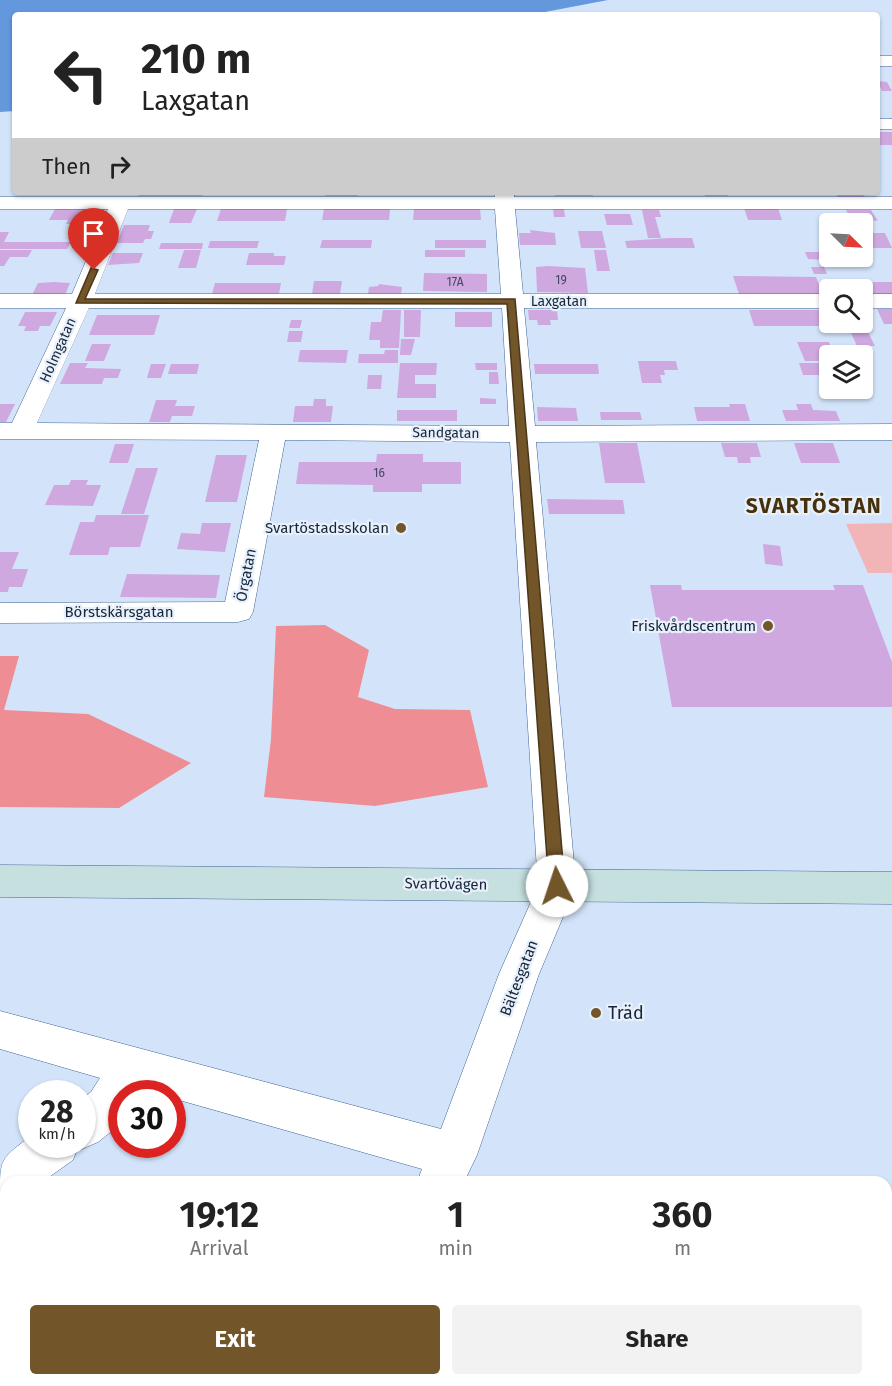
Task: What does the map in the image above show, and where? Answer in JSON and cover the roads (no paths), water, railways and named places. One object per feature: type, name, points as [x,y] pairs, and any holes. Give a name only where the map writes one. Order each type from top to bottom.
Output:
[{"type":"main road","name":"Svartövägen","points":[[0,881],[892,888]]},
{"type":"street","points":[[0,203],[504,197],[892,203]]},
{"type":"street","name":"Bältesgatan","points":[[447,1169],[519,974],[557,886],[504,197]]},
{"type":"street","name":"Holmgatan","points":[[11,431],[79,302],[121,202]]},
{"type":"street","name":"Laxgatan","points":[[0,301],[819,301]]},
{"type":"street","points":[[873,301],[892,301]]},
{"type":"street","name":"Sandgatan","points":[[11,431],[521,434],[892,432]]},
{"type":"street","name":"Örgatan","points":[[238,612],[274,431]]},
{"type":"street","name":"Börstskärsgatan","points":[[0,613],[238,612]]},
{"type":"street","points":[[0,1030],[132,1065],[447,1169]]},
{"type":"street","points":[[96,1116],[107,1107],[132,1065]]},
{"type":"street","points":[[17,1176],[23,1168],[37,1158]]},
{"type":"water","points":[[0,0],[608,0],[545,12],[12,12],[12,111],[0,112]]},
{"type":"place","name":"Svartöstadsskolan","points":[[401,528]]},
{"type":"place","name":"Friskvårdscentrum","points":[[768,626]]},
{"type":"place","name":"Träd","points":[[596,1013]]},
{"type":"district","name":"SVARTÖSTAN","points":[[814,506]]}]
